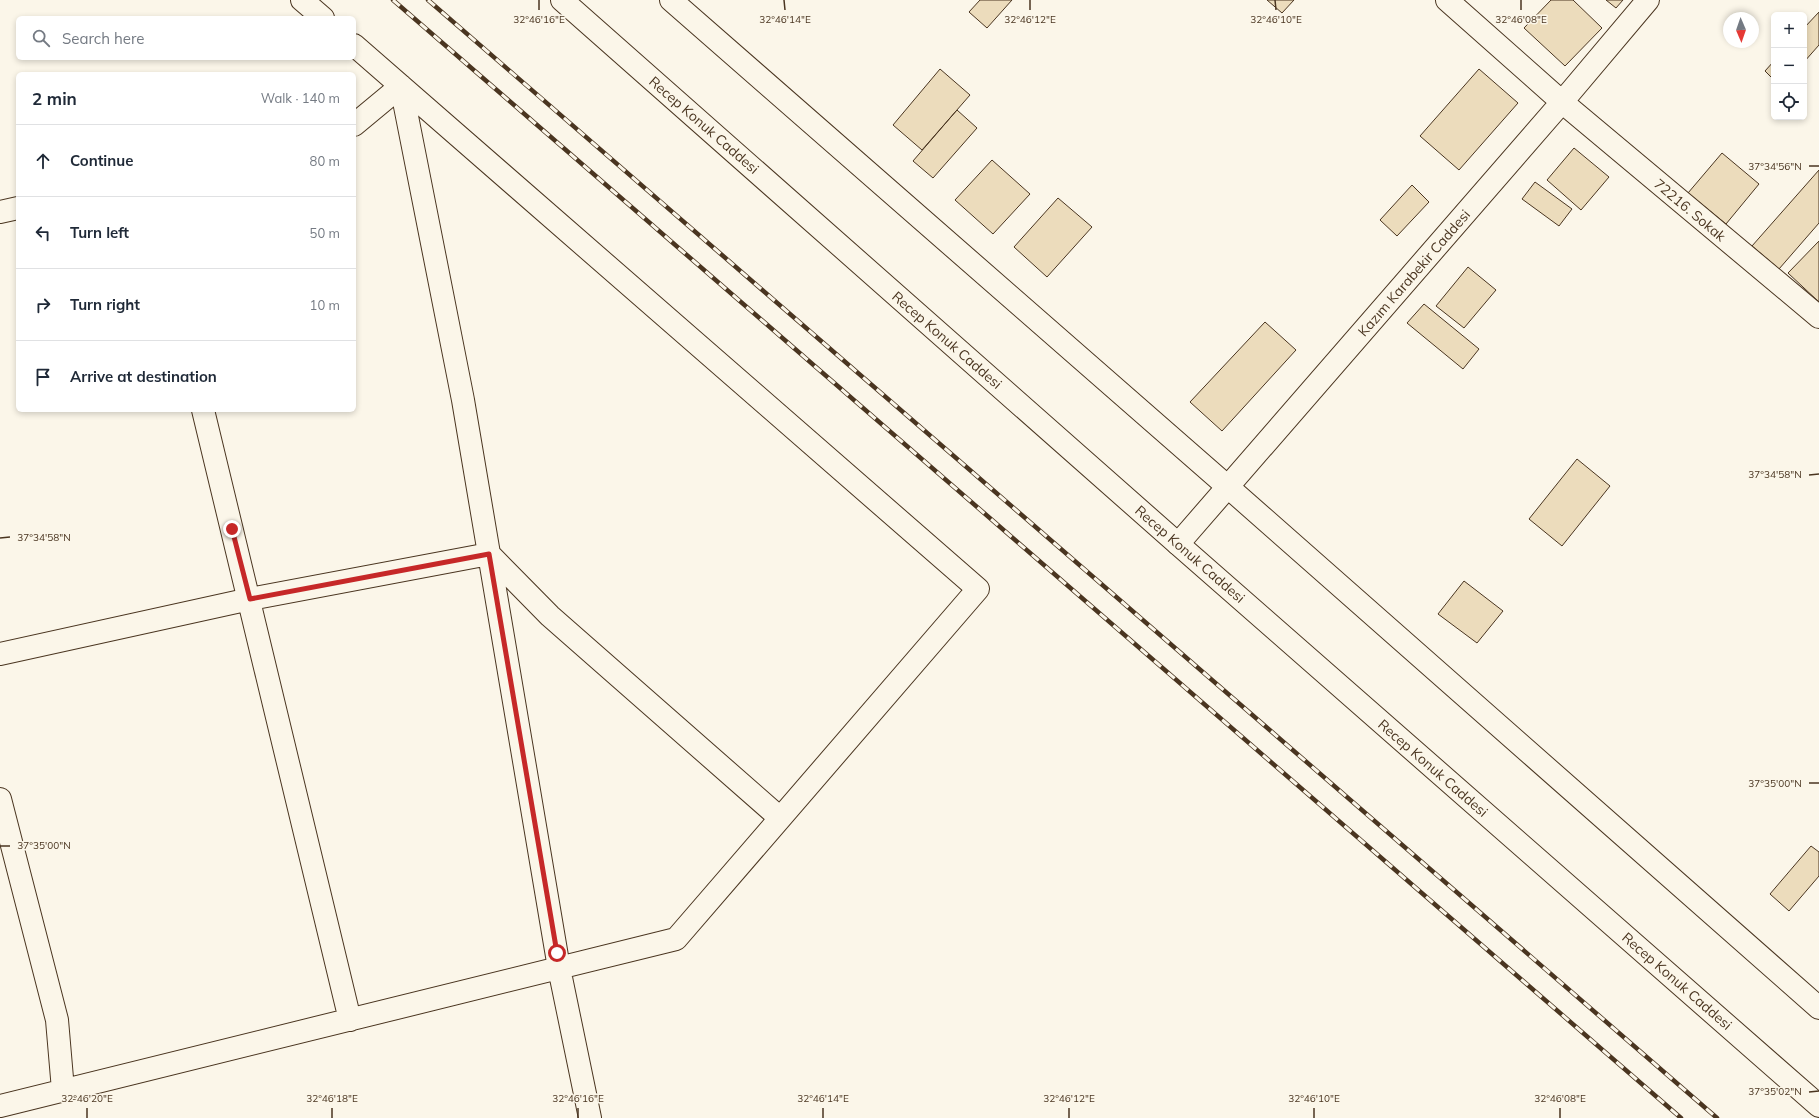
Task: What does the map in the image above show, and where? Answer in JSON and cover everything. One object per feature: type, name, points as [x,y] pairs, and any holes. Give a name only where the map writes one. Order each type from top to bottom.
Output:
[{"type":"street","points":[[302,0],[321,16]]},
{"type":"street","name":"Recep Konuk Caddesi","points":[[562,0],[1178,544],[1819,1106]]},
{"type":"street","points":[[671,0],[1228,487],[1819,1008]]},
{"type":"street","name":"72216. Sokak","points":[[1447,0],[1562,102],[1819,317]]},
{"type":"street","name":"Kazım Karabekir Caddesi","points":[[1178,544],[1562,102],[1648,0]]},
{"type":"street","points":[[0,1106],[676,938],[978,589],[356,47]]},
{"type":"street","points":[[356,123],[401,86]]},
{"type":"street","points":[[401,86],[463,400],[560,968],[590,1118]]},
{"type":"street","points":[[0,212],[16,208]]},
{"type":"street","points":[[204,412],[350,1020]]},
{"type":"street","points":[[0,654],[250,599],[489,554]]},
{"type":"street","points":[[489,554],[550,616],[780,818]]},
{"type":"street","points":[[0,799],[57,1020],[63,1090]]},
{"type":"building","points":[[980,0],[1012,0],[987,28],[969,12]]},
{"type":"building","points":[[1267,0],[1294,0],[1282,13]]},
{"type":"building","points":[[1551,0],[1573,0],[1602,28],[1565,66],[1524,28]]},
{"type":"building","points":[[1606,0],[1623,0],[1616,8]]},
{"type":"building","points":[[1819,12],[1819,45],[1807,59],[1807,48],[1807,25]]},
{"type":"building","points":[[1771,64],[1771,77],[1765,71]]},
{"type":"building","points":[[940,69],[970,95],[922,150],[893,125]]},
{"type":"building","points":[[1479,69],[1518,103],[1459,170],[1420,136]]},
{"type":"building","points":[[957,110],[977,128],[933,178],[913,161]]},
{"type":"building","points":[[1574,148],[1609,177],[1581,210],[1547,180]]},
{"type":"building","points":[[1722,153],[1759,184],[1726,224],[1688,193]]},
{"type":"building","points":[[992,160],[1030,194],[993,234],[955,200]]},
{"type":"building","points":[[1819,170],[1819,223],[1779,269],[1752,246]]},
{"type":"building","points":[[1535,182],[1572,209],[1559,226],[1522,199]]},
{"type":"building","points":[[1412,185],[1429,202],[1397,236],[1380,220]]},
{"type":"building","points":[[1058,198],[1092,227],[1047,277],[1014,247]]},
{"type":"building","points":[[1819,241],[1819,302],[1788,273]]},
{"type":"building","points":[[1468,267],[1496,290],[1464,328],[1436,306]]},
{"type":"building","points":[[1424,304],[1479,349],[1463,369],[1407,323]]},
{"type":"building","points":[[1265,322],[1296,350],[1222,431],[1190,402]]},
{"type":"building","points":[[1577,459],[1610,486],[1562,546],[1529,519]]},
{"type":"building","points":[[1464,581],[1503,611],[1477,643],[1438,614]]},
{"type":"building","points":[[1811,846],[1819,852],[1819,876],[1789,911],[1770,894]]},
{"type":"railway","points":[[393,0],[1681,1118]]},
{"type":"railway","points":[[428,0],[1717,1118]]},
{"type":"route","points":[[232,529],[250,599],[489,554],[557,953]]}]
